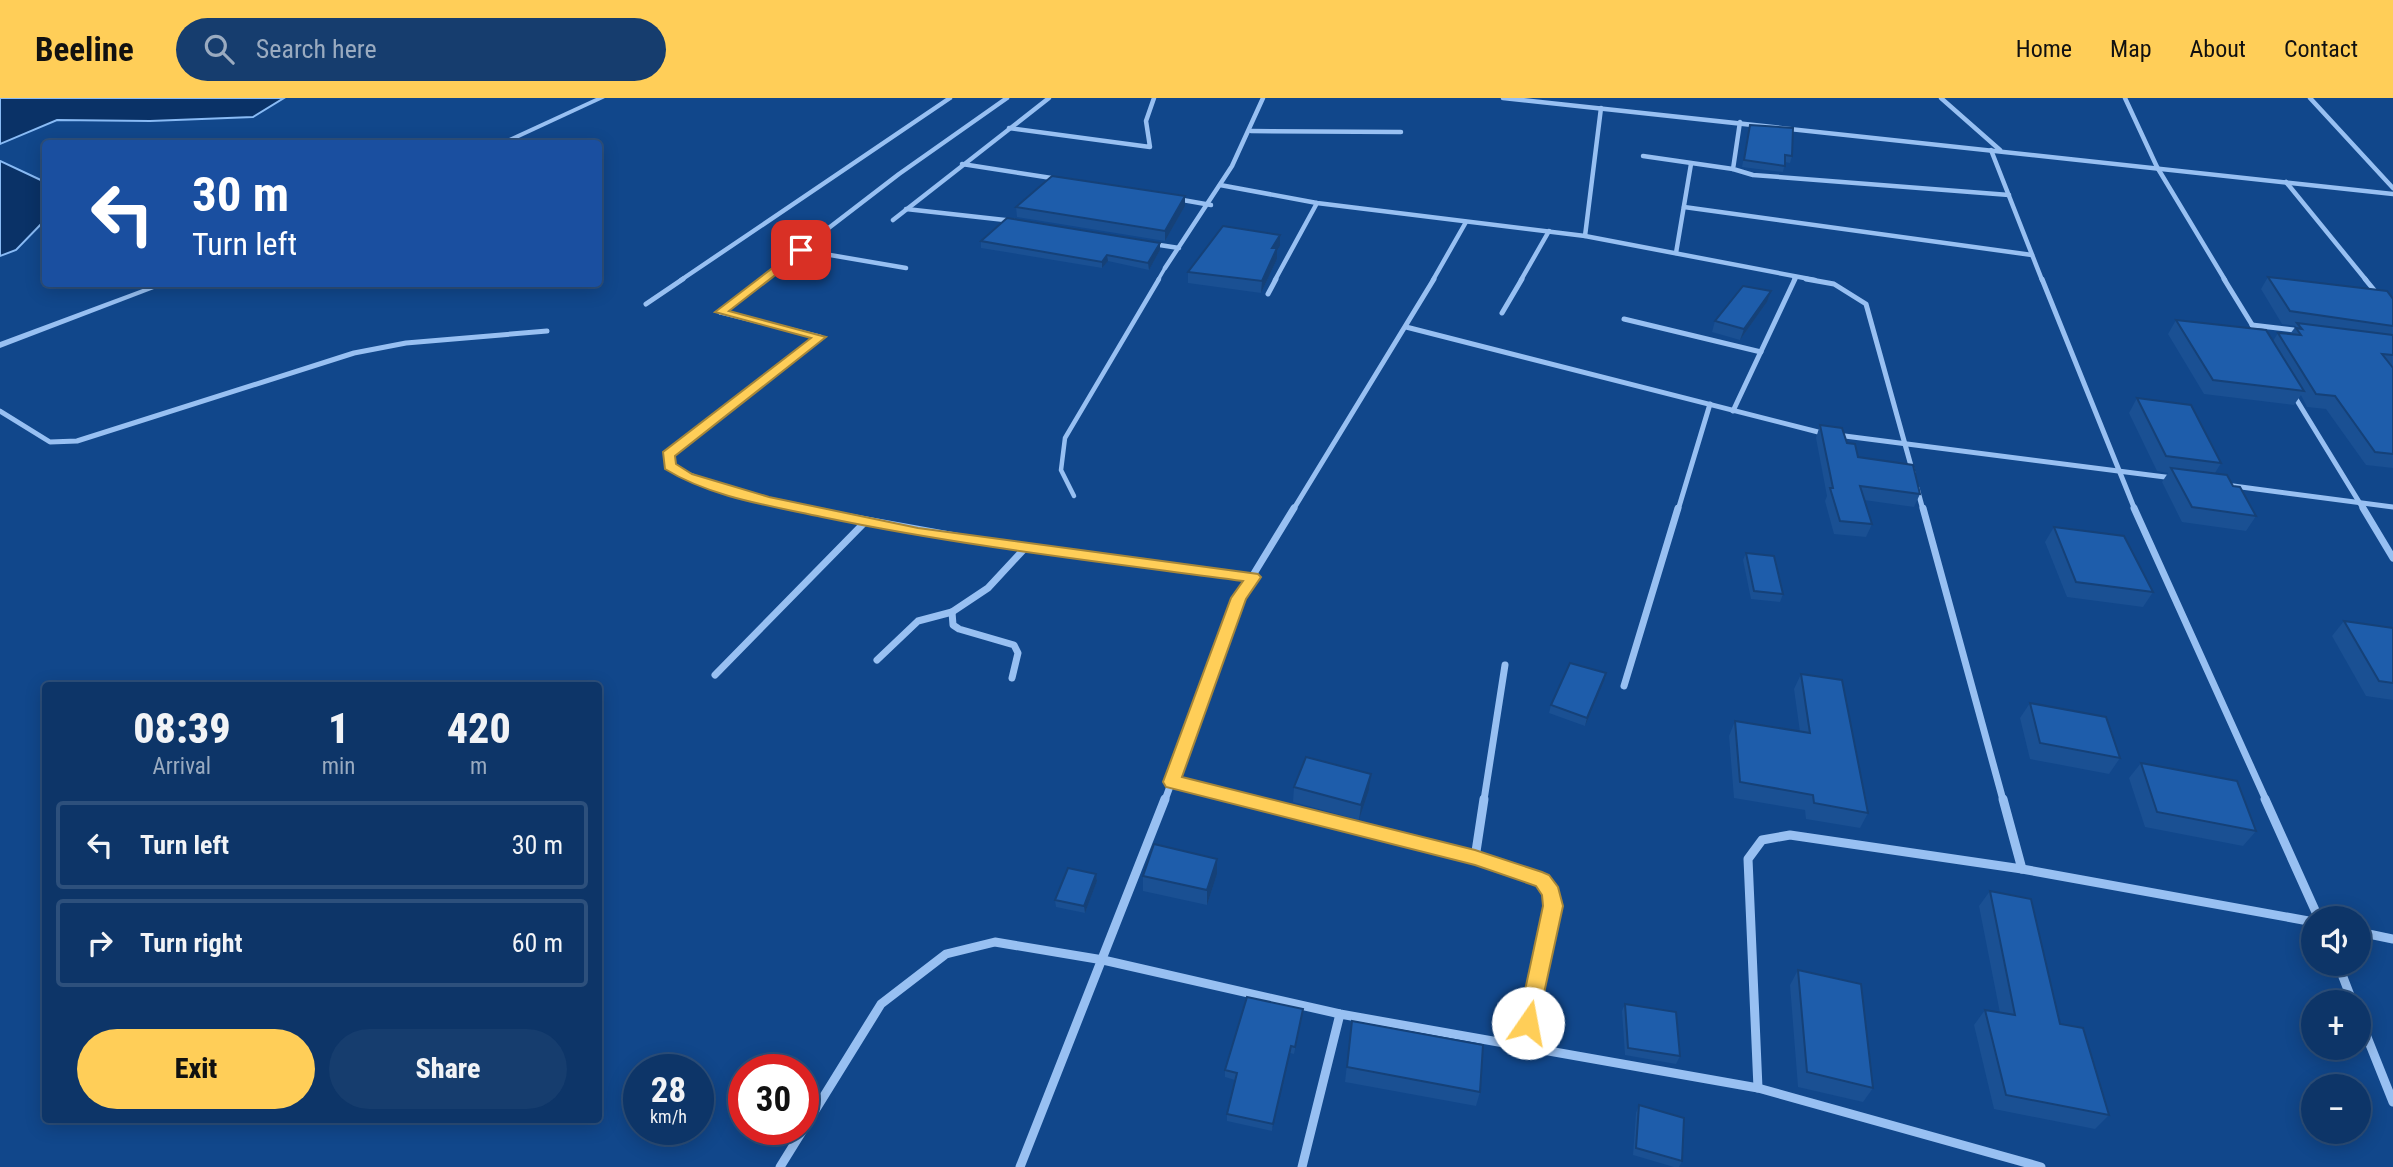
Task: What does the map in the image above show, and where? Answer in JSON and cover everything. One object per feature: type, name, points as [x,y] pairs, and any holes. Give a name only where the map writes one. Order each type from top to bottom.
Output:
[{"type":"street","points":[[508,140],[602,98]]},
{"type":"street","points":[[646,304],[950,98]]},
{"type":"street","points":[[1007,98],[899,174],[720,312],[820,337],[667,455],[670,466],[687,477],[766,501],[918,533],[1253,577]]},
{"type":"street","points":[[892,220],[1049,98]]},
{"type":"street","points":[[1009,128],[1150,147],[1146,121],[1154,98]]},
{"type":"street","points":[[1165,268],[1211,205],[1220,184],[1237,161],[1263,98]]},
{"type":"street","points":[[1503,98],[2393,194]]},
{"type":"street","points":[[1941,98],[2000,151]]},
{"type":"street","points":[[2125,98],[2157,167],[2266,348]]},
{"type":"street","points":[[2310,98],[2393,188]]},
{"type":"street","points":[[1585,236],[1601,108]]},
{"type":"street","points":[[1733,169],[1740,122]]},
{"type":"street","points":[[1251,131],[1401,132]]},
{"type":"street","points":[[1991,150],[2118,472],[2313,906]]},
{"type":"street","points":[[1643,156],[1733,169],[1754,175],[2009,195]]},
{"type":"street","points":[[962,164],[1065,180]]},
{"type":"street","points":[[1676,253],[1691,164]]},
{"type":"street","points":[[2286,182],[2385,303]]},
{"type":"street","points":[[1220,184],[1317,203],[1585,236],[1834,284],[1866,304],[2022,869]]},
{"type":"street","points":[[1171,198],[1211,205]]},
{"type":"street","points":[[1268,294],[1317,203]]},
{"type":"street","points":[[1684,207],[2032,255]]},
{"type":"street","points":[[906,209],[1027,224]]},
{"type":"street","points":[[1020,1167],[1172,782],[1239,598],[1406,327],[1466,222]]},
{"type":"street","points":[[1502,313],[1549,231]]},
{"type":"street","points":[[1142,242],[1180,248]]},
{"type":"street","points":[[801,250],[906,268]]},
{"type":"street","points":[[1733,411],[1796,277]]},
{"type":"street","points":[[0,345],[155,287]]},
{"type":"street","points":[[1624,319],[1761,352]]},
{"type":"street","points":[[2252,325],[2316,333]]},
{"type":"street","points":[[1406,327],[1806,431],[2184,480]]},
{"type":"street","points":[[0,411],[50,442],[78,441],[354,353],[407,343],[547,331]]},
{"type":"street","points":[[2287,383],[2393,558]]},
{"type":"street","points":[[1624,686],[1710,404]]},
{"type":"street","points":[[2223,484],[2393,507]]},
{"type":"street","points":[[715,675],[865,522]]},
{"type":"street","points":[[877,660],[918,621],[952,612],[988,588],[1026,547]]},
{"type":"street","points":[[952,612],[953,625],[960,629],[1014,645],[1018,653],[1012,678]]},
{"type":"street","points":[[1475,858],[1505,665]]},
{"type":"street","points":[[1172,782],[1475,858],[1542,880],[1551,893],[1553,906],[1524,1047]]},
{"type":"street","points":[[1758,1088],[1748,859],[1762,840],[1790,835],[2022,869],[2301,920]]},
{"type":"street","points":[[2371,934],[2393,939]]},
{"type":"street","points":[[780,1167],[881,1004],[946,954],[995,942],[1103,960],[1340,1014],[1758,1088],[2041,1167]]},
{"type":"street","points":[[1302,1167],[1340,1014]]},
{"type":"street","points":[[2371,1047],[2393,1102]]},
{"type":"lane","points":[[1074,496],[1062,470],[1065,438],[1165,268]]},
{"type":"water","points":[[0,98],[284,98],[253,117],[150,121],[57,120],[0,144]]},
{"type":"water","points":[[0,161],[42,181],[42,223],[16,250],[0,256]]},
{"type":"building","points":[[1750,125],[1793,128],[1792,156],[1785,155],[1785,166],[1744,160]]},
{"type":"building","points":[[1052,176],[1185,196],[1165,231],[1016,207]]},
{"type":"building","points":[[1007,218],[1160,243],[1148,263],[1107,255],[1102,262],[981,241]]},
{"type":"building","points":[[1223,226],[1280,235],[1272,248],[1277,248],[1262,281],[1188,272]]},
{"type":"building","points":[[2268,277],[2387,291],[2393,299],[2393,326],[2290,311]]},
{"type":"building","points":[[1743,286],[1771,291],[1744,329],[1715,321]]},
{"type":"building","points":[[2176,320],[2266,330],[2304,391],[2213,380]]},
{"type":"building","points":[[2297,323],[2393,335],[2393,355],[2382,354],[2393,368],[2393,454],[2375,452],[2335,396],[2316,394],[2278,333],[2301,335],[2296,328],[2302,329]]},
{"type":"building","points":[[2137,398],[2191,405],[2221,463],[2166,456]]},
{"type":"building","points":[[1820,425],[1842,428],[1847,443],[1855,444],[1858,457],[1913,465],[1920,494],[1860,486],[1872,524],[1840,521],[1830,488],[1833,488]]},
{"type":"building","points":[[2171,468],[2227,475],[2233,486],[2240,487],[2256,516],[2192,507]]},
{"type":"building","points":[[2054,527],[2124,536],[2153,592],[2076,582]]},
{"type":"building","points":[[1746,553],[1774,556],[1783,594],[1754,591]]},
{"type":"building","points":[[2344,621],[2393,628],[2393,683],[2379,681]]},
{"type":"building","points":[[1570,663],[1606,673],[1587,718],[1551,705]]},
{"type":"building","points":[[1801,674],[1842,680],[1868,813],[1814,803],[1813,795],[1740,782],[1735,721],[1810,733]]},
{"type":"building","points":[[2030,703],[2106,717],[2120,758],[2040,743]]},
{"type":"building","points":[[1306,757],[1371,774],[1361,805],[1294,787]]},
{"type":"building","points":[[2141,763],[2237,781],[2256,831],[2157,812]]},
{"type":"building","points":[[1154,844],[1217,859],[1207,890],[1143,876]]},
{"type":"building","points":[[1068,868],[1096,874],[1084,906],[1055,900]]},
{"type":"building","points":[[1990,891],[2031,899],[2060,1024],[2083,1028],[2109,1115],[2006,1095],[1985,1010],[2015,1015]]},
{"type":"building","points":[[1798,970],[1861,984],[1873,1088],[1807,1072]]},
{"type":"building","points":[[1247,997],[1303,1009],[1295,1047],[1291,1046],[1273,1124],[1227,1114],[1237,1073],[1225,1070]]},
{"type":"building","points":[[1625,1004],[1676,1012],[1680,1056],[1628,1048]]},
{"type":"building","points":[[1352,1021],[1483,1045],[1480,1092],[1347,1067]]},
{"type":"building","points":[[1639,1105],[1684,1118],[1682,1161],[1636,1148]]},
{"type":"route","points":[[801,250],[720,312],[820,337],[667,455],[670,466],[687,477],[766,501],[918,533],[1253,577],[1239,598],[1172,782],[1475,858],[1542,880],[1551,893],[1553,906],[1528,1023]]}]
